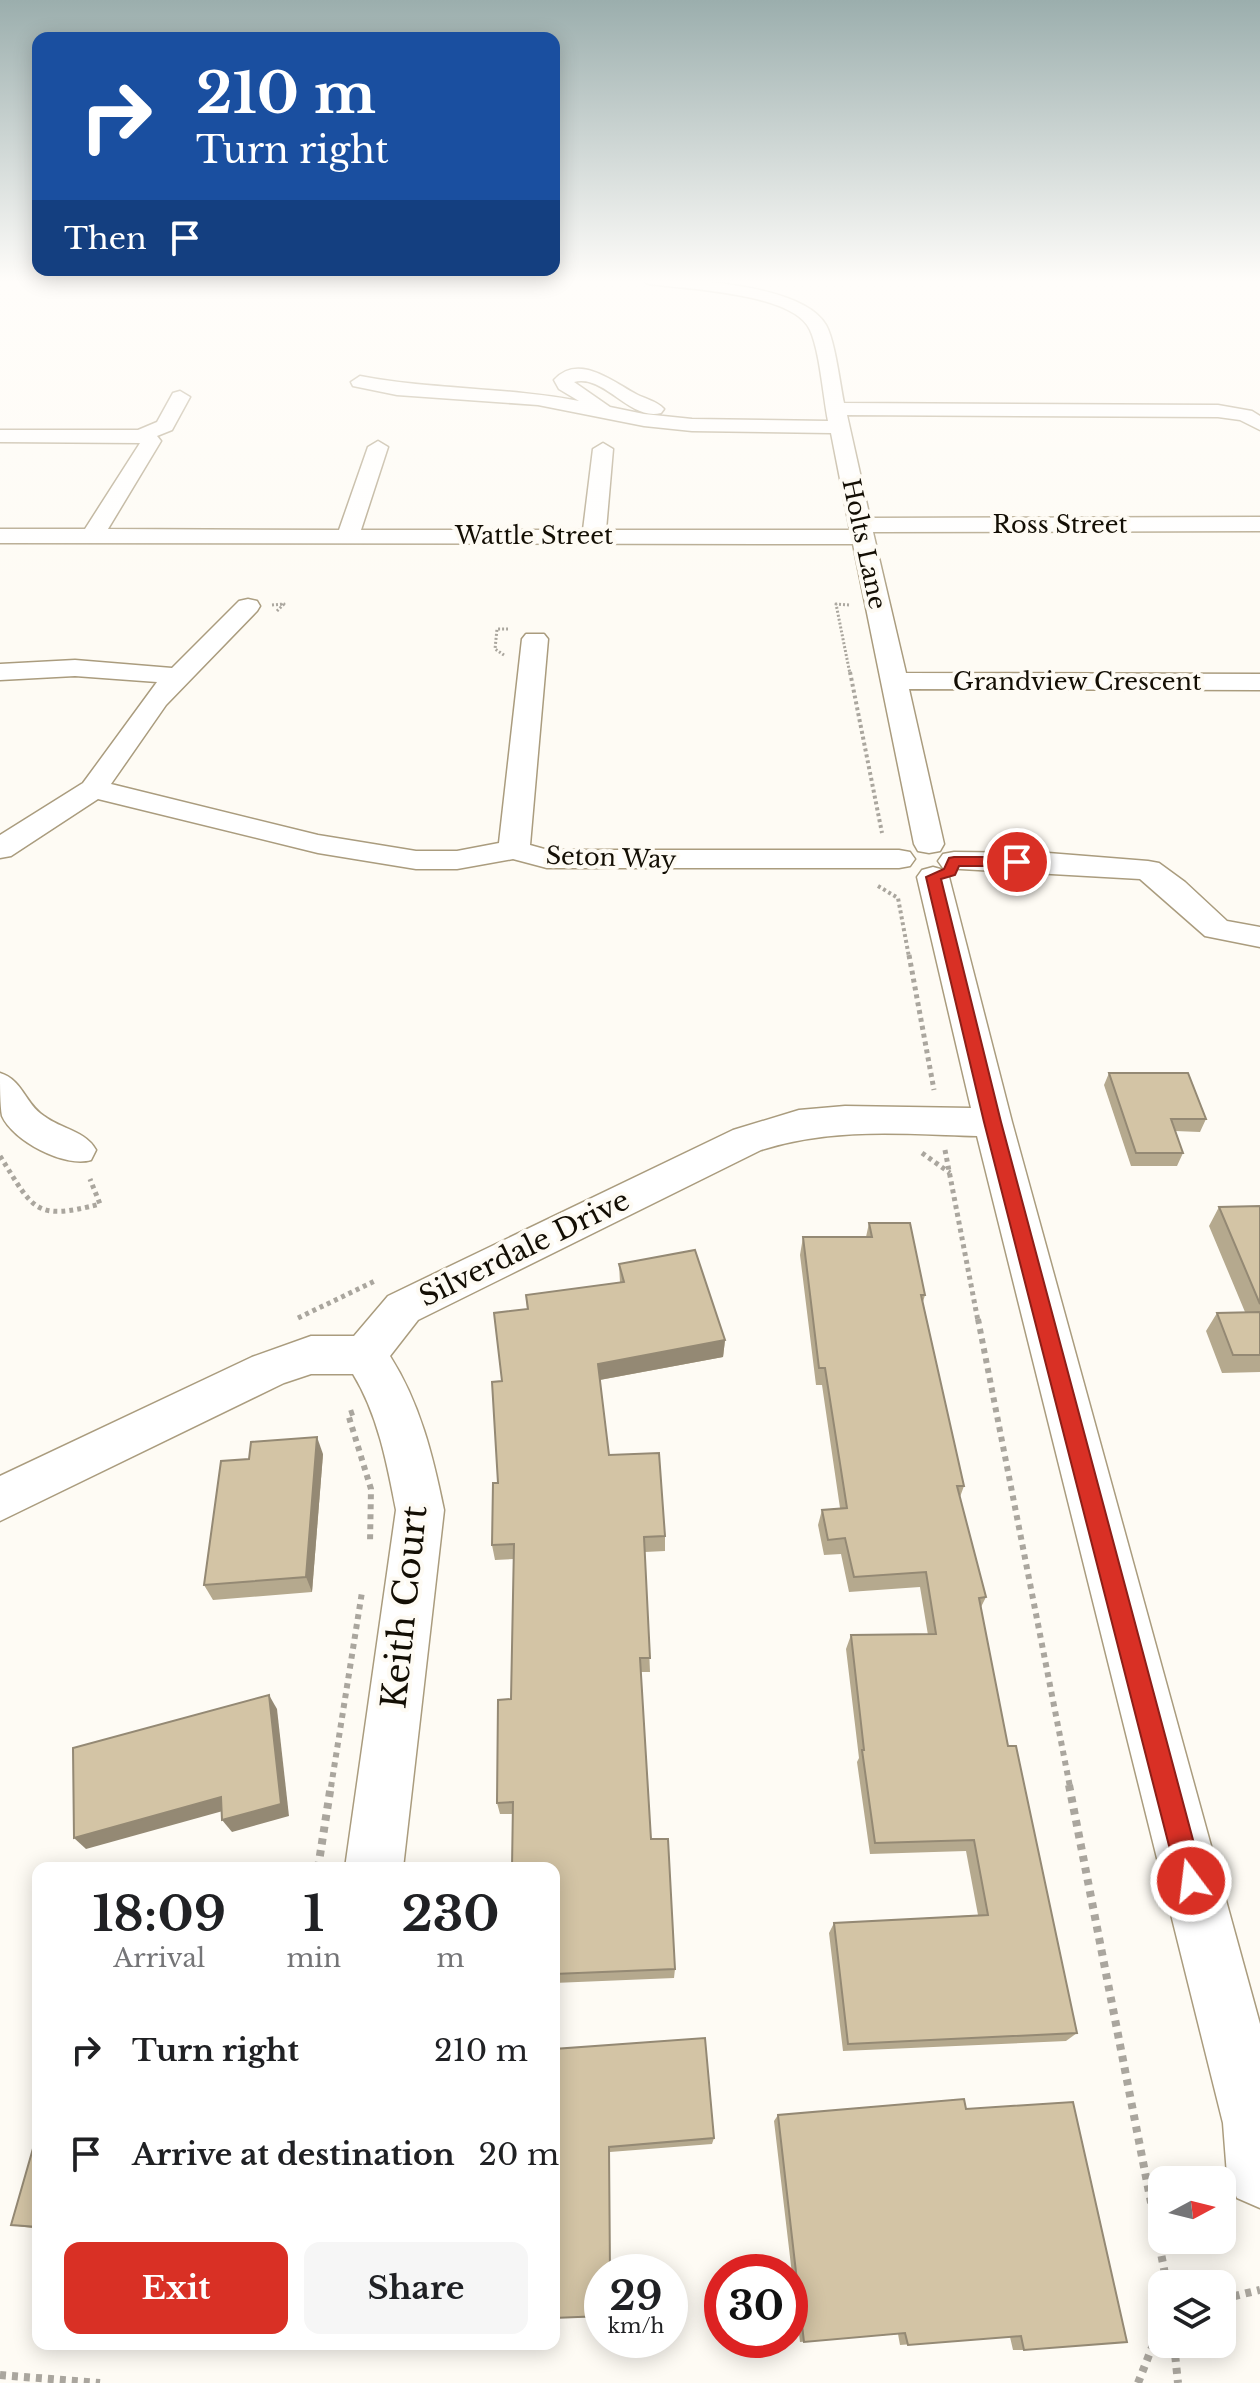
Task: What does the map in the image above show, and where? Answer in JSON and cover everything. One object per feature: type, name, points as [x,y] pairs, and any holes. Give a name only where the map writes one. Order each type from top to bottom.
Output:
[{"type":"street","points":[[414,390],[538,399],[644,420],[707,426],[840,418],[1218,411],[1245,415],[1260,424]]},
{"type":"street","points":[[575,390],[609,411]]},
{"type":"street","points":[[616,390],[628,398],[707,426]]},
{"type":"street","name":"Holts Lane","points":[[833,390],[929,860],[993,1122],[1258,2144]]},
{"type":"street","points":[[0,436],[141,436],[165,426],[180,397]]},
{"type":"street","points":[[93,535],[151,441],[141,436]]},
{"type":"street","points":[[348,535],[378,447]]},
{"type":"street","points":[[594,536],[603,449]]},
{"type":"street","name":"Ross Street","points":[[861,531],[1260,524]]},
{"type":"street","name":"Wattle Street","points":[[0,536],[594,536],[861,531]]},
{"type":"street","points":[[0,849],[93,789],[156,699],[248,606]]},
{"type":"street","points":[[514,850],[535,639]]},
{"type":"street","points":[[0,672],[75,668],[177,676]]},
{"type":"street","name":"Grandview Crescent","points":[[893,681],[1260,682]]},
{"type":"street","name":"Seton Way","points":[[93,789],[287,838],[416,860],[457,860],[514,850],[547,859],[929,860]]},
{"type":"street","points":[[929,860],[1064,862],[1148,870],[1174,889],[1217,929],[1260,937]]},
{"type":"street","points":[[0,1086],[28,1125],[77,1150]]},
{"type":"street","name":"Silverdale Drive","points":[[376,1374],[403,1308],[747,1140],[799,1124],[845,1120],[993,1122]]},
{"type":"street","points":[[0,1499],[268,1370],[311,1355],[376,1374]]},
{"type":"street","name":"Keith Court","points":[[375,1862],[420,1510],[410,1460],[376,1374]]},
{"type":"path","points":[[877,605],[836,604],[882,833],[864,845],[845,848],[846,861],[853,882],[871,882],[898,898],[1164,2270]]},
{"type":"path","points":[[0,1156],[28,1203],[41,1212],[61,1215],[100,1204],[77,1150]]},
{"type":"path","points":[[906,1151],[921,1152],[950,1173]]},
{"type":"path","points":[[370,1545],[371,1489],[348,1414],[376,1374]]},
{"type":"path","points":[[319,1862],[365,1576]]},
{"type":"path","points":[[1236,2296],[1260,2290]]},
{"type":"path","points":[[1138,2383],[1148,2358]]},
{"type":"path","points":[[1175,2358],[1178,2383]]},
{"type":"path","points":[[0,2375],[100,2383]]},
{"type":"building","points":[[1109,1073],[1188,1073],[1206,1119],[1171,1119],[1183,1153],[1136,1153]]},
{"type":"building","points":[[1260,1206],[1260,1304],[1219,1207]]},
{"type":"building","points":[[869,1223],[910,1223],[925,1295],[921,1295],[964,1486],[957,1486],[986,1597],[979,1598],[1008,1746],[1016,1746],[1077,2033],[848,2044],[834,1923],[988,1915],[974,1840],[875,1843],[851,1635],[936,1634],[926,1572],[854,1577],[845,1538],[828,1540],[822,1510],[847,1508],[825,1368],[819,1368],[803,1237],[872,1237]]},
{"type":"building","points":[[695,1250],[725,1340],[598,1364],[609,1455],[659,1453],[665,1536],[644,1537],[650,1658],[640,1658],[651,1839],[668,1839],[675,1969],[560,1974],[560,1862],[512,1862],[513,1802],[497,1803],[498,1700],[511,1699],[514,1544],[492,1545],[493,1483],[498,1483],[492,1382],[502,1381],[494,1313],[528,1309],[526,1295],[624,1282],[619,1264]]},
{"type":"building","points":[[1260,1312],[1260,1355],[1233,1355],[1217,1313]]},
{"type":"building","points":[[317,1437],[306,1577],[204,1585],[221,1461],[249,1459],[251,1442]]},
{"type":"building","points":[[269,1695],[281,1804],[222,1820],[221,1797],[74,1838],[73,1748]]},
{"type":"building","points":[[705,2038],[714,2138],[609,2147],[610,2254],[584,2254],[584,2317],[560,2318],[560,2049]]},
{"type":"building","points":[[964,2099],[966,2109],[1073,2102],[1127,2342],[1024,2350],[1021,2336],[908,2345],[905,2333],[808,2342],[808,2254],[794,2254],[778,2115]]},
{"type":"building","points":[[32,2152],[32,2227],[11,2225]]},
{"type":"route","points":[[1017,862],[954,861],[950,872],[933,877],[993,1122],[1191,1881]]}]
